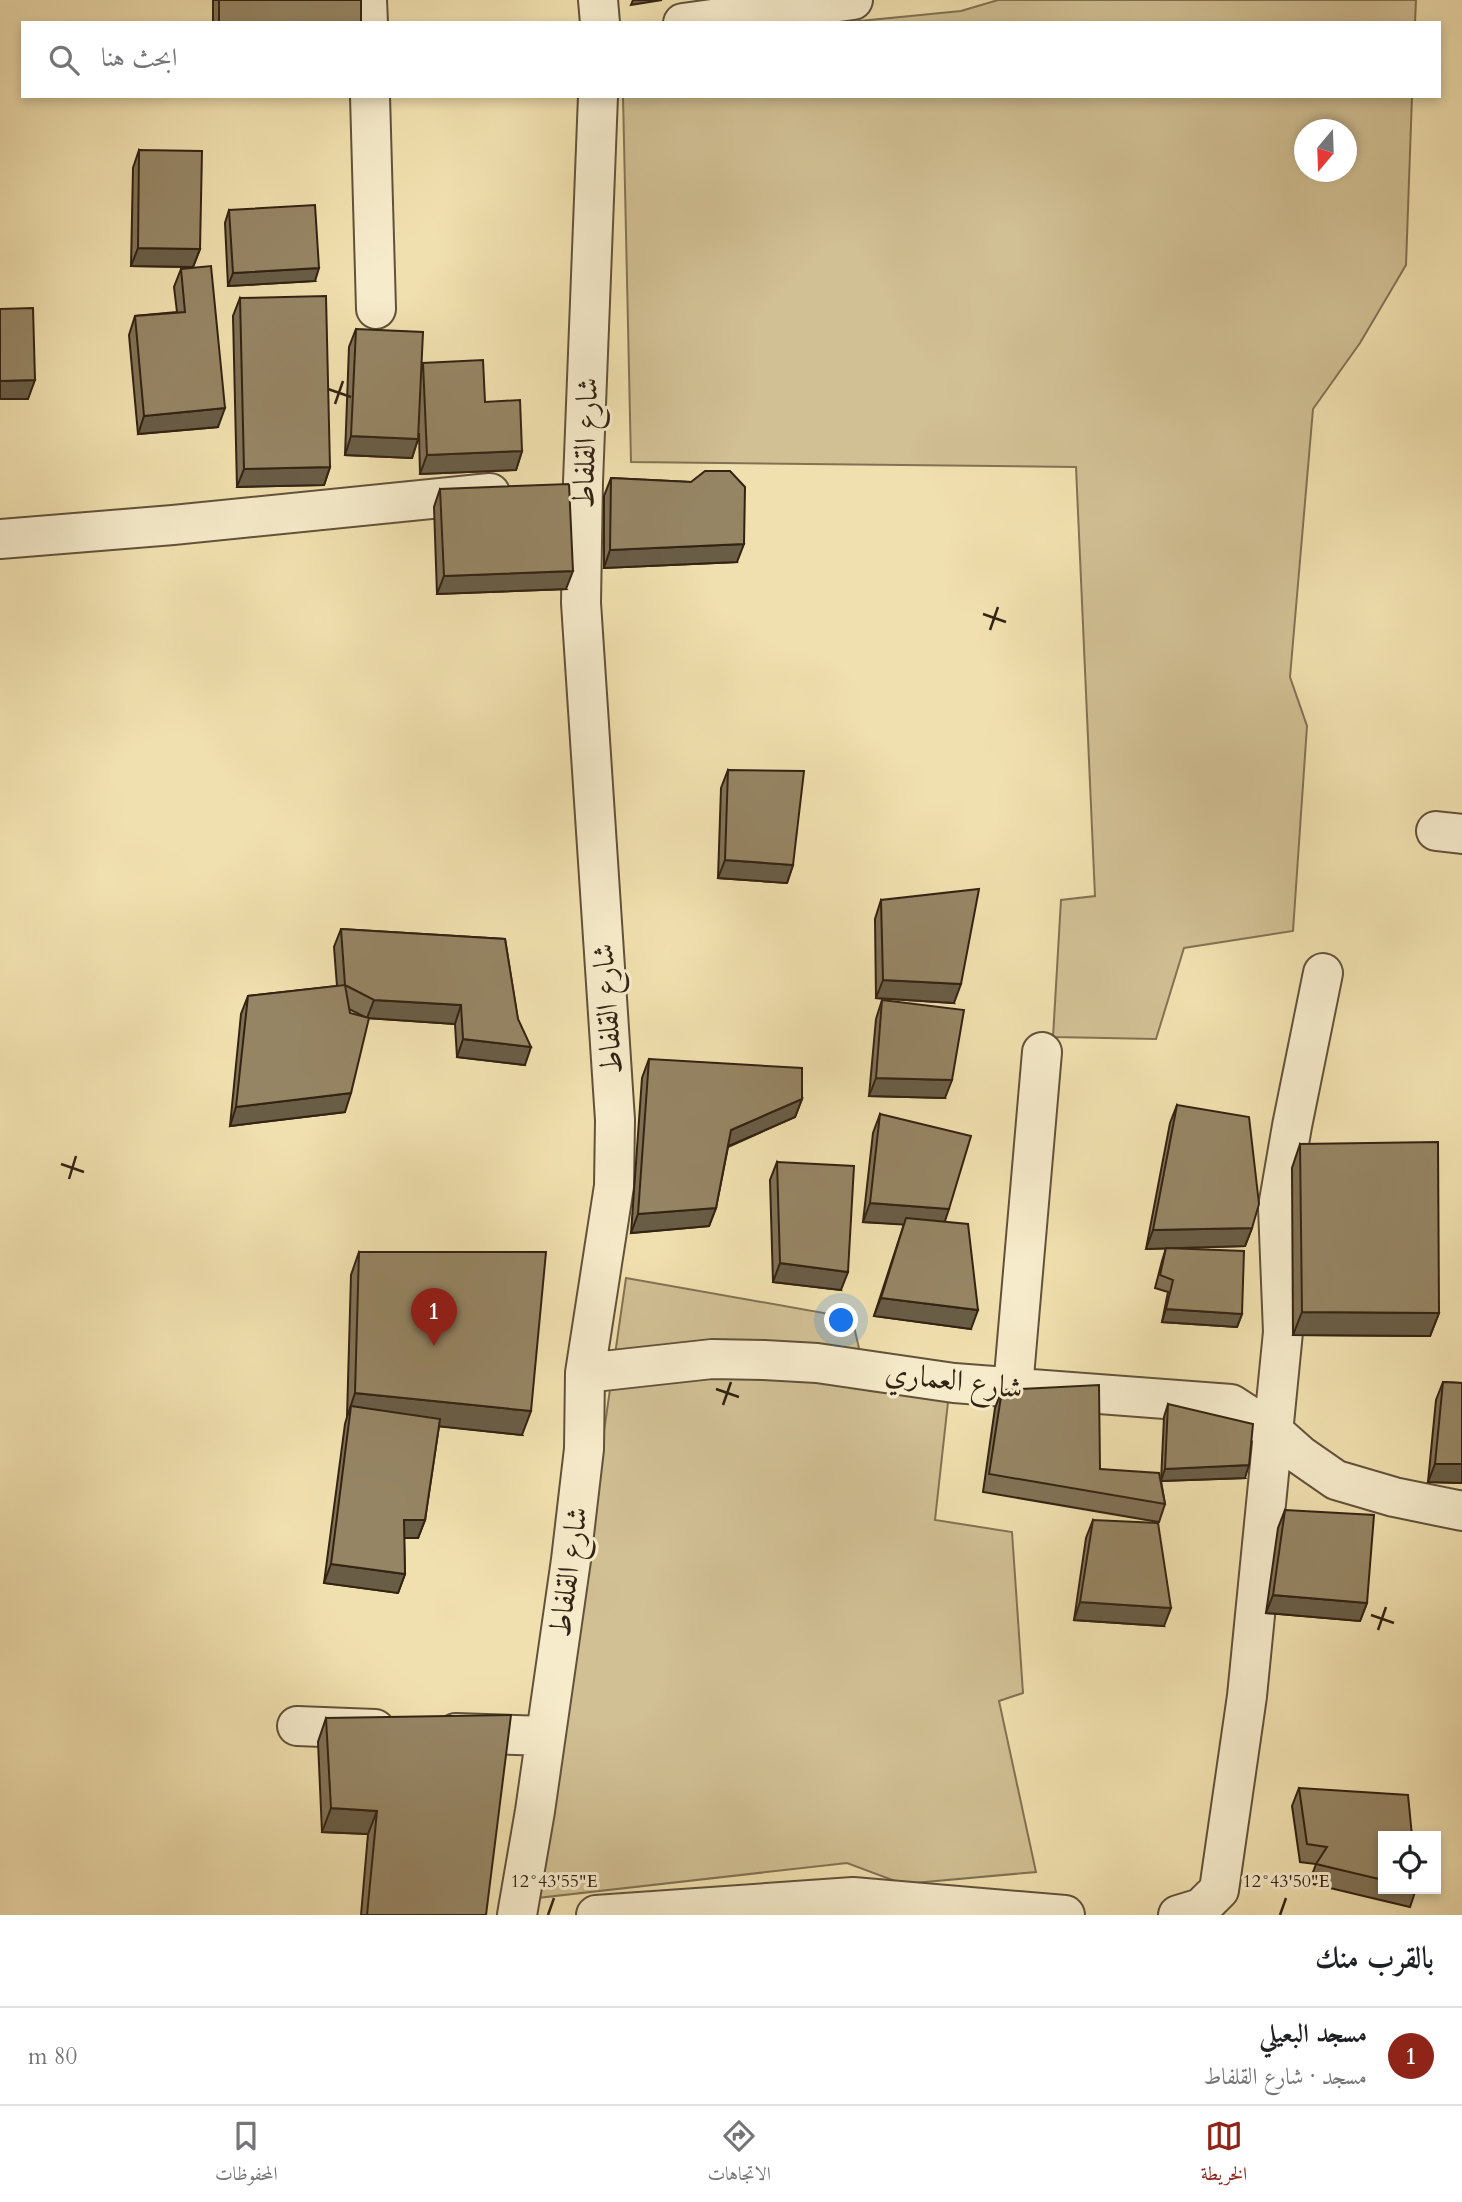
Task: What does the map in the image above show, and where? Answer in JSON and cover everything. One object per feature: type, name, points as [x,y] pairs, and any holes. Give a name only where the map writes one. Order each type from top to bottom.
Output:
[{"type":"street","points":[[367,0],[368,21]]},
{"type":"street","points":[[598,0],[600,21]]},
{"type":"street","points":[[698,21],[853,0]]},
{"type":"street","points":[[370,98],[376,309]]},
{"type":"street","name":"شارع القلفاط","points":[[517,1915],[535,1811],[584,1449],[585,1373],[614,1186],[615,1120],[581,603],[598,98]]},
{"type":"street","points":[[0,539],[173,525],[583,482]]},
{"type":"street","points":[[1178,1915],[1201,1908],[1219,1890],[1247,1696],[1283,1332],[1278,1207],[1323,973]]},
{"type":"street","points":[[1013,1388],[1042,1052]]},
{"type":"street","name":"شارع العماري","points":[[585,1373],[712,1359],[764,1360],[817,1363],[954,1383],[1231,1404],[1336,1480],[1394,1497],[1462,1511]]},
{"type":"street","points":[[297,1726],[545,1736]]},
{"type":"street","points":[[596,1915],[853,1897],[1065,1915]]},
{"type":"shaded area","points":[[998,0],[1416,0],[1415,21],[859,21],[961,11]]},
{"type":"shaded area","points":[[623,98],[1412,98],[1406,265],[1360,343],[1313,409],[1290,677],[1307,726],[1293,931],[1184,948],[1156,1039],[1053,1037],[1061,900],[1095,896],[1076,467],[631,462]]},
{"type":"shaded area","points":[[626,1278],[852,1318],[869,1391],[949,1393],[935,1520],[1012,1532],[1023,1693],[999,1701],[1036,1872],[903,1884],[847,1863],[537,1898]]},
{"type":"building","points":[[219,0],[361,0],[361,21],[219,21]]},
{"type":"building","points":[[139,150],[202,151],[200,249],[138,248]]},
{"type":"building","points":[[315,205],[319,268],[233,273],[229,210]]},
{"type":"building","points":[[211,266],[225,408],[144,416],[135,316],[185,312],[181,269]]},
{"type":"building","points":[[326,296],[330,467],[244,469],[240,298]]},
{"type":"building","points":[[33,308],[35,380],[0,381],[0,309]]},
{"type":"building","points":[[356,329],[423,332],[418,439],[351,436]]},
{"type":"building","points":[[483,360],[485,402],[520,400],[522,451],[427,455],[423,363]]},
{"type":"building","points":[[705,471],[730,471],[745,487],[744,544],[610,550],[611,478],[691,482]]},
{"type":"building","points":[[569,484],[573,571],[444,576],[440,489]]},
{"type":"building","points":[[728,770],[804,771],[793,865],[725,860]]},
{"type":"building","points":[[979,889],[961,984],[883,980],[881,900]]},
{"type":"building","points":[[341,929],[505,939],[518,1019],[531,1047],[463,1039],[461,1005],[374,1000],[345,985]]},
{"type":"building","points":[[345,985],[350,1013],[369,1018],[351,1093],[236,1107],[248,996]]},
{"type":"building","points":[[882,1000],[964,1010],[952,1080],[876,1078]]},
{"type":"building","points":[[649,1059],[802,1068],[802,1099],[731,1130],[716,1208],[638,1214]]},
{"type":"building","points":[[1177,1105],[1249,1117],[1259,1204],[1252,1228],[1153,1230]]},
{"type":"building","points":[[880,1114],[971,1136],[949,1209],[870,1203]]},
{"type":"building","points":[[1438,1142],[1439,1313],[1302,1312],[1300,1144]]},
{"type":"building","points":[[777,1162],[854,1166],[848,1272],[780,1263]]},
{"type":"building","points":[[906,1218],[968,1224],[978,1310],[881,1298]]},
{"type":"building","points":[[1166,1248],[1244,1251],[1242,1314],[1166,1309],[1173,1280],[1160,1275]]},
{"type":"building","points":[[359,1252],[546,1252],[531,1411],[355,1393]]},
{"type":"building","points":[[1443,1382],[1462,1383],[1462,1464],[1435,1464]]},
{"type":"building","points":[[1099,1385],[1100,1469],[1159,1473],[1165,1504],[989,1474],[1002,1390]]},
{"type":"building","points":[[1168,1404],[1253,1424],[1249,1465],[1165,1469]]},
{"type":"building","points":[[351,1406],[440,1419],[425,1520],[404,1520],[405,1574],[331,1564]]},
{"type":"building","points":[[1285,1510],[1374,1515],[1367,1603],[1273,1595]]},
{"type":"building","points":[[1093,1520],[1158,1523],[1171,1608],[1080,1602]]},
{"type":"building","points":[[511,1715],[486,1915],[367,1915],[377,1811],[331,1808],[326,1718]]},
{"type":"building","points":[[1299,1788],[1408,1795],[1412,1831],[1378,1831],[1378,1879],[1316,1864],[1327,1847],[1307,1844]]},
{"type":"place","name":"مسجد البعيلي","points":[[434,1346]]}]
